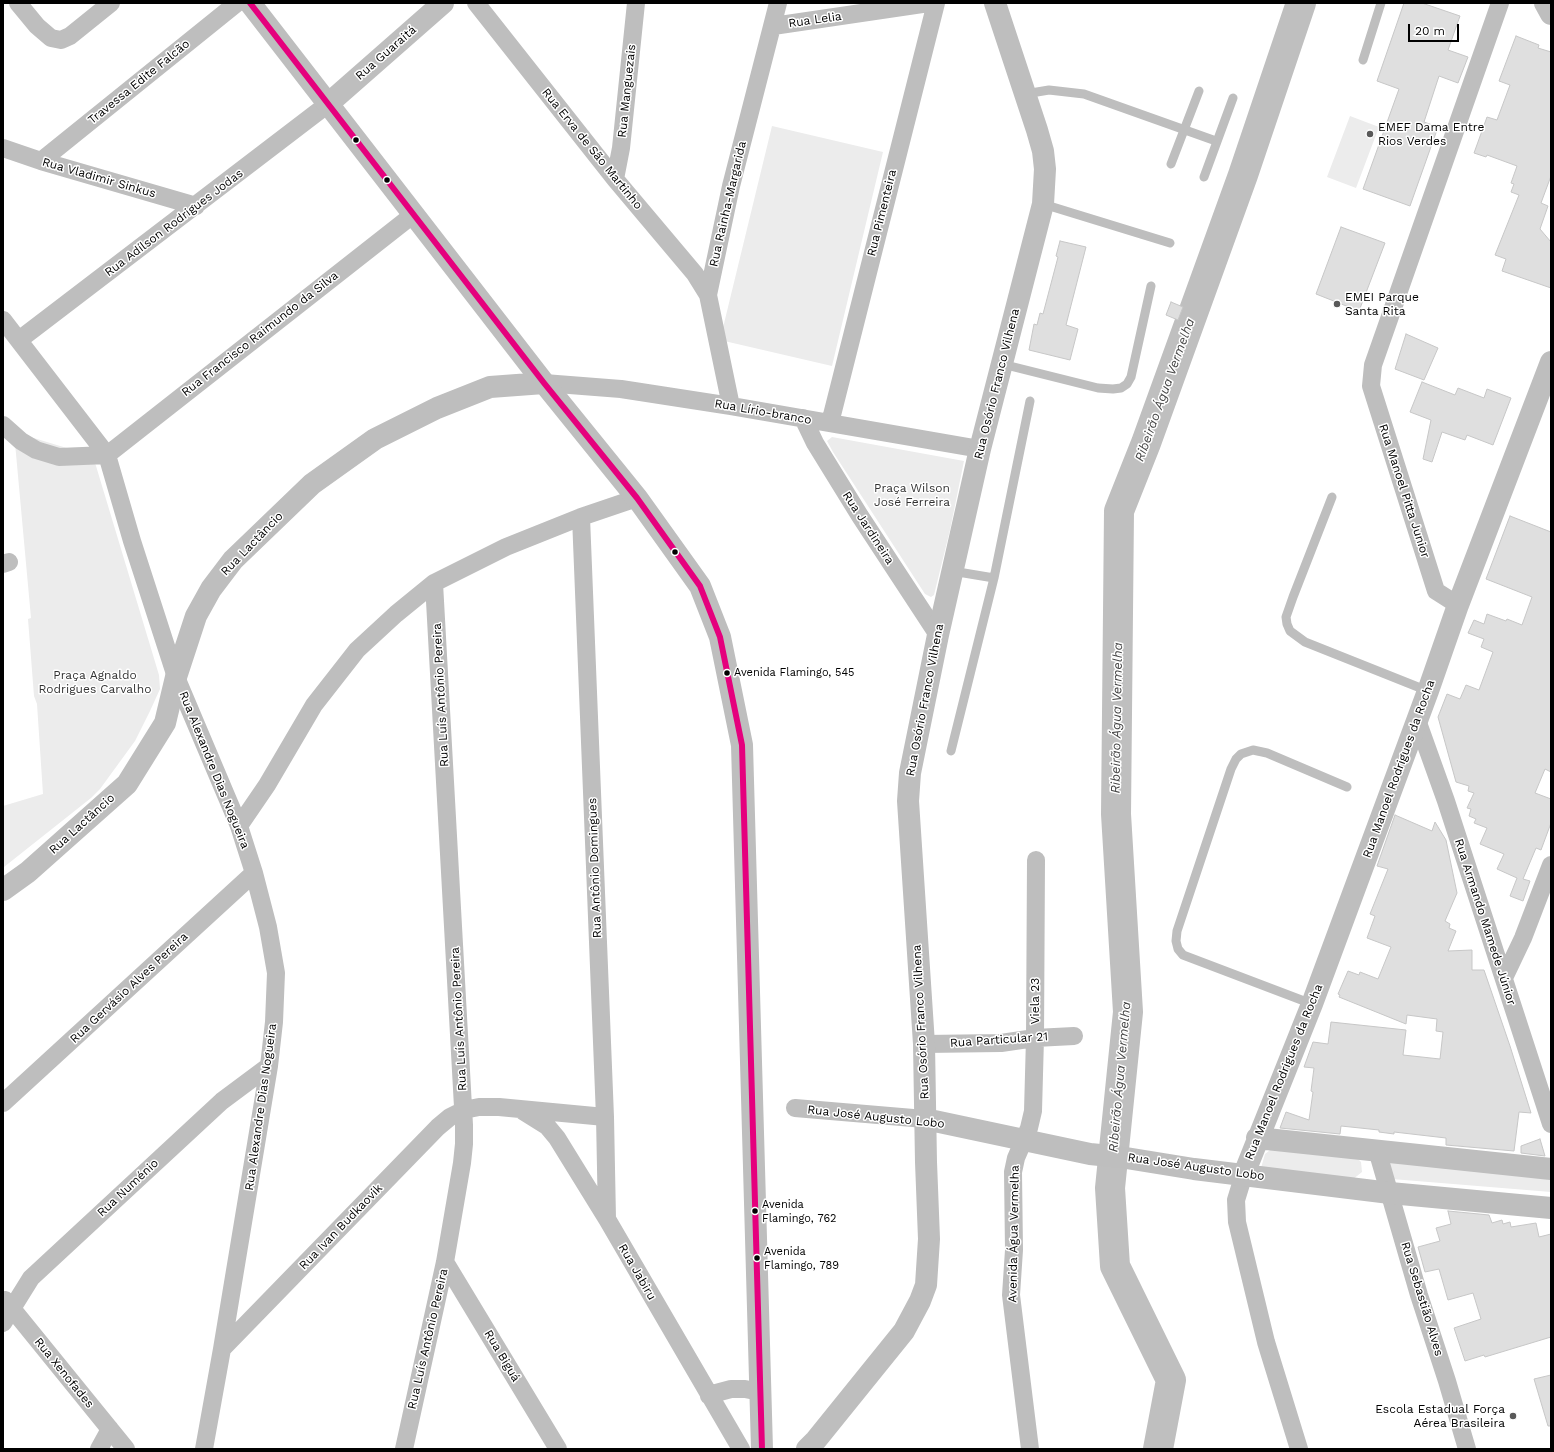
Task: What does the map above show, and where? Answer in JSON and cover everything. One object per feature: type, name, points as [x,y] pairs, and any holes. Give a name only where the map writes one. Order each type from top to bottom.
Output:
[{"type":"street","points":[[18,3],[37,26],[51,38],[61,40],[70,36],[111,3]]},
{"type":"street","name":"Travessa Edite Falcão","points":[[41,161],[237,3]]},
{"type":"street","points":[[250,3],[544,383],[637,498],[700,586],[720,636],[742,745],[762,1449]]},
{"type":"street","name":"Rua Guaraitá","points":[[328,104],[444,3]]},
{"type":"street","name":"Rua Erva de São Martinho","points":[[476,3],[615,179],[695,274],[708,294]]},
{"type":"street","name":"Rua Manguezais","points":[[615,179],[621,148],[636,3]]},
{"type":"street","name":"Rua Rainha-Margarida","points":[[731,406],[708,294],[731,186],[778,3]]},
{"type":"street","name":"Rua Lelia","points":[[772,26],[929,3]]},
{"type":"street","name":"Rua Pimenteira","points":[[830,423],[936,3]]},
{"type":"street","name":"Rua Osório Franco Vilhena","points":[[807,1449],[816,1440],[904,1331],[920,1302],[926,1285],[929,1239],[924,1044],[908,801],[910,773],[938,635],[980,449],[1043,204],[1045,169],[1043,151],[995,3]]},
{"type":"street","name":"Rua Manoel Pitta Junior","points":[[1458,605],[1436,591],[1371,386],[1373,365],[1500,3]]},
{"type":"street","points":[[1545,3],[1551,14]]},
{"type":"street","name":"Rua Adílson Rodrigues Jodas","points":[[19,340],[328,104]]},
{"type":"street","name":"Rua Vladimir Sinkus","points":[[3,148],[41,161],[196,206]]},
{"type":"street","name":"Rua Francisco Raimundo da Silva","points":[[107,455],[414,214]]},
{"type":"street","name":"Rua Alexandre Dias Nogueira","points":[[3,320],[107,455],[132,541],[176,677],[239,826],[254,873],[268,927],[276,973],[274,1022],[222,1349],[204,1449]]},
{"type":"street","name":"Rua Manoel Rodrigues da Rocha","points":[[1244,1174],[1257,1138],[1312,1004],[1428,691],[1458,605],[1551,362]]},
{"type":"street","name":"Rua Lírio-branco","points":[[544,383],[621,389],[803,418],[980,449]]},
{"type":"street","name":"Rua Lactâncio","points":[[3,890],[28,872],[126,784],[165,722],[176,677],[196,616],[211,589],[233,560],[312,484],[375,439],[437,408],[490,388],[544,383]]},
{"type":"street","name":"Rua Jardineira","points":[[803,418],[815,443],[860,516],[938,635]]},
{"type":"street","points":[[3,425],[21,442],[36,450],[59,456],[84,457],[107,455]]},
{"type":"street","points":[[239,826],[267,785],[314,705],[352,656],[396,614],[434,583],[506,546],[581,517],[637,498]]},
{"type":"street","name":"Rua Antônio Domingues","points":[[581,517],[605,1117],[607,1219]]},
{"type":"street","name":"Rua Luís Antônio Pereira","points":[[404,1449],[445,1262],[462,1163],[464,1125],[434,583]]},
{"type":"street","name":"Rua Armando Mamede Júnior","points":[[1417,720],[1504,978],[1551,1124]]},
{"type":"street","name":"Viela 23","points":[[1024,1140],[1029,1128],[1033,1111],[1036,860]]},
{"type":"street","points":[[1504,978],[1523,938],[1551,865]]},
{"type":"street","name":"Rua Gervásio Alves Pereira","points":[[3,1103],[254,873]]},
{"type":"street","name":"Rua Particular 21","points":[[924,1044],[1001,1043],[1035,1038],[1074,1036]]},
{"type":"street","name":"Rua Numénio","points":[[6,1309],[36,1273],[222,1101],[268,1066]]},
{"type":"street","name":"Rua Jabiru","points":[[464,1110],[479,1107],[605,1117]]},
{"type":"street","name":"Rua José Augusto Lobo","points":[[795,1108],[925,1119],[1090,1154],[1120,1157],[1194,1169],[1390,1193],[1551,1208]]},
{"type":"street","name":"Rua Jabiru","points":[[519,1109],[547,1126],[557,1138],[607,1219],[741,1449]]},
{"type":"street","name":"Rua Ivan Budkaovik","points":[[222,1349],[438,1127],[450,1117],[464,1110]]},
{"type":"street","points":[[1257,1138],[1551,1169]]},
{"type":"street","name":"Avenida Água Vermelha","points":[[1024,1140],[1016,1158],[1014,1172],[1014,1250],[1011,1295],[1030,1449]]},
{"type":"street","name":"Rua Sebastião Alves","points":[[1377,1150],[1419,1295],[1467,1449]]},
{"type":"street","points":[[1244,1174],[1236,1200],[1237,1222],[1266,1342],[1299,1449]]},
{"type":"street","name":"Rua Biguá","points":[[445,1262],[558,1449]]},
{"type":"street","name":"Rua Xenofades","points":[[6,1309],[126,1449]]},
{"type":"street","points":[[709,1396],[716,1392],[731,1389],[745,1389],[760,1392]]},
{"type":"street","points":[[99,1449],[110,1429]]},
{"type":"lane","points":[[1363,60],[1381,3]]},
{"type":"lane","points":[[1025,94],[1049,90],[1084,94],[1216,141]]},
{"type":"lane","points":[[1171,164],[1199,91]]},
{"type":"lane","points":[[1204,177],[1233,98]]},
{"type":"lane","points":[[1043,204],[1170,243]]},
{"type":"lane","points":[[1002,364],[1098,388],[1121,388],[1127,384],[1131,377],[1151,286]]},
{"type":"lane","points":[[952,750],[994,578],[1030,401]]},
{"type":"lane","points":[[1332,497],[1286,617],[1290,631],[1305,642],[1428,691]]},
{"type":"lane","points":[[952,571],[994,578]]},
{"type":"lane","points":[[1312,1004],[1183,955],[1178,949],[1176,941],[1177,931],[1231,769],[1236,759],[1241,754],[1253,750],[1266,753],[1347,787]]},
{"type":"green space","points":[[1350,116],[1379,127],[1356,188],[1327,177]]},
{"type":"green space","points":[[772,126],[883,152],[832,366],[720,340]]},
{"type":"green space","name":"Praça Agnaldo Rodrigues Carvalho","points":[[14,432],[93,456],[159,675],[160,689],[135,741],[100,789],[91,798],[4,867],[3,806],[43,794],[37,704],[34,696],[28,619],[31,618]]},
{"type":"green space","name":"Praça Wilson José Ferreira","points":[[832,437],[964,461],[950,530],[934,595],[931,597],[925,594],[833,452],[827,441]]},
{"type":"green space","points":[[1274,1147],[1356,1157],[1361,1162],[1362,1172],[1352,1180],[1261,1168],[1265,1154]]},
{"type":"green space","points":[[1393,1159],[1549,1177],[1551,1182],[1551,1192],[1392,1179],[1385,1166]]},
{"type":"building","points":[[1404,3],[1422,3],[1460,16],[1448,50],[1468,57],[1458,83],[1439,76],[1424,122],[1438,127],[1410,206],[1363,189],[1399,89],[1377,81]]},
{"type":"building","points":[[1516,36],[1539,45],[1538,48],[1551,52],[1551,176],[1541,203],[1548,206],[1540,229],[1551,242],[1551,288],[1502,271],[1506,259],[1495,255],[1519,195],[1511,192],[1514,184],[1511,183],[1517,166],[1487,155],[1486,157],[1474,153],[1487,117],[1497,120],[1510,85],[1499,81]]},
{"type":"building","points":[[1341,227],[1385,243],[1359,311],[1316,294]]},
{"type":"building","points":[[1060,241],[1086,247],[1066,325],[1078,329],[1070,360],[1029,350],[1034,324],[1037,325],[1040,313],[1043,314],[1058,257],[1056,256]]},
{"type":"building","points":[[1171,302],[1183,307],[1178,320],[1166,315]]},
{"type":"building","points":[[1406,334],[1438,348],[1424,380],[1395,369]]},
{"type":"building","points":[[1422,382],[1455,395],[1458,388],[1484,398],[1487,389],[1511,398],[1493,445],[1467,435],[1465,440],[1442,432],[1432,462],[1423,459],[1431,420],[1410,412]]},
{"type":"building","points":[[1510,516],[1551,532],[1551,772],[1545,769],[1535,793],[1551,799],[1551,823],[1541,850],[1536,848],[1523,879],[1530,881],[1523,901],[1510,896],[1517,878],[1497,869],[1504,854],[1480,844],[1487,828],[1474,823],[1476,819],[1469,816],[1471,809],[1467,808],[1474,793],[1468,791],[1469,786],[1456,782],[1438,717],[1447,694],[1460,699],[1466,685],[1479,690],[1493,652],[1481,647],[1484,639],[1468,633],[1474,620],[1484,624],[1487,614],[1506,621],[1507,619],[1522,625],[1532,597],[1486,579]]},
{"type":"building","points":[[1395,815],[1432,831],[1435,822],[1446,840],[1457,893],[1445,921],[1450,924],[1449,928],[1456,931],[1448,951],[1472,950],[1472,970],[1484,970],[1531,1113],[1519,1112],[1514,1151],[1446,1145],[1446,1138],[1394,1132],[1394,1134],[1379,1132],[1379,1130],[1341,1126],[1340,1134],[1280,1128],[1286,1112],[1309,1120],[1313,1092],[1311,1091],[1314,1068],[1304,1067],[1313,1042],[1328,1044],[1331,1022],[1406,1030],[1403,1055],[1440,1059],[1443,1032],[1436,1031],[1437,1019],[1407,1015],[1406,1024],[1339,997],[1340,995],[1338,994],[1348,971],[1359,975],[1360,972],[1378,979],[1391,947],[1367,938],[1375,916],[1370,914],[1388,869],[1377,866]]},
{"type":"building","points":[[1540,1139],[1545,1156],[1521,1153],[1521,1146]]},
{"type":"building","points":[[1448,1211],[1489,1215],[1492,1223],[1502,1220],[1503,1224],[1510,1222],[1511,1227],[1536,1223],[1539,1237],[1551,1234],[1551,1337],[1485,1357],[1484,1355],[1465,1361],[1454,1328],[1481,1319],[1473,1293],[1448,1300],[1439,1269],[1425,1272],[1418,1247],[1440,1241],[1436,1228],[1451,1224]]},
{"type":"building","points":[[1551,1375],[1551,1426],[1548,1426],[1534,1379]]},
{"type":"waterway","name":"Ribeirão Água Vermelha","points":[[1158,1449],[1171,1380],[1115,1266],[1110,1188],[1128,1012],[1116,814],[1119,511],[1146,443],[1243,175],[1301,3]]},
{"type":"transit line","points":[[250,3],[544,383],[637,498],[700,586],[720,637],[742,745],[762,1449]]},
{"type":"place","name":"EMEF Dama Entre Rios Verdes","points":[[1370,134]]},
{"type":"place","name":"EMEI Parque Santa Rita","points":[[1337,304]]},
{"type":"place","name":"Avenida Flamingo, 545","points":[[727,673]]},
{"type":"place","name":"Avenida Flamingo, 762","points":[[755,1211]]},
{"type":"place","name":"Avenida Flamingo, 789","points":[[757,1258]]},
{"type":"place","name":"Escola Estadual Força Aérea Brasileira","points":[[1513,1416]]}]
